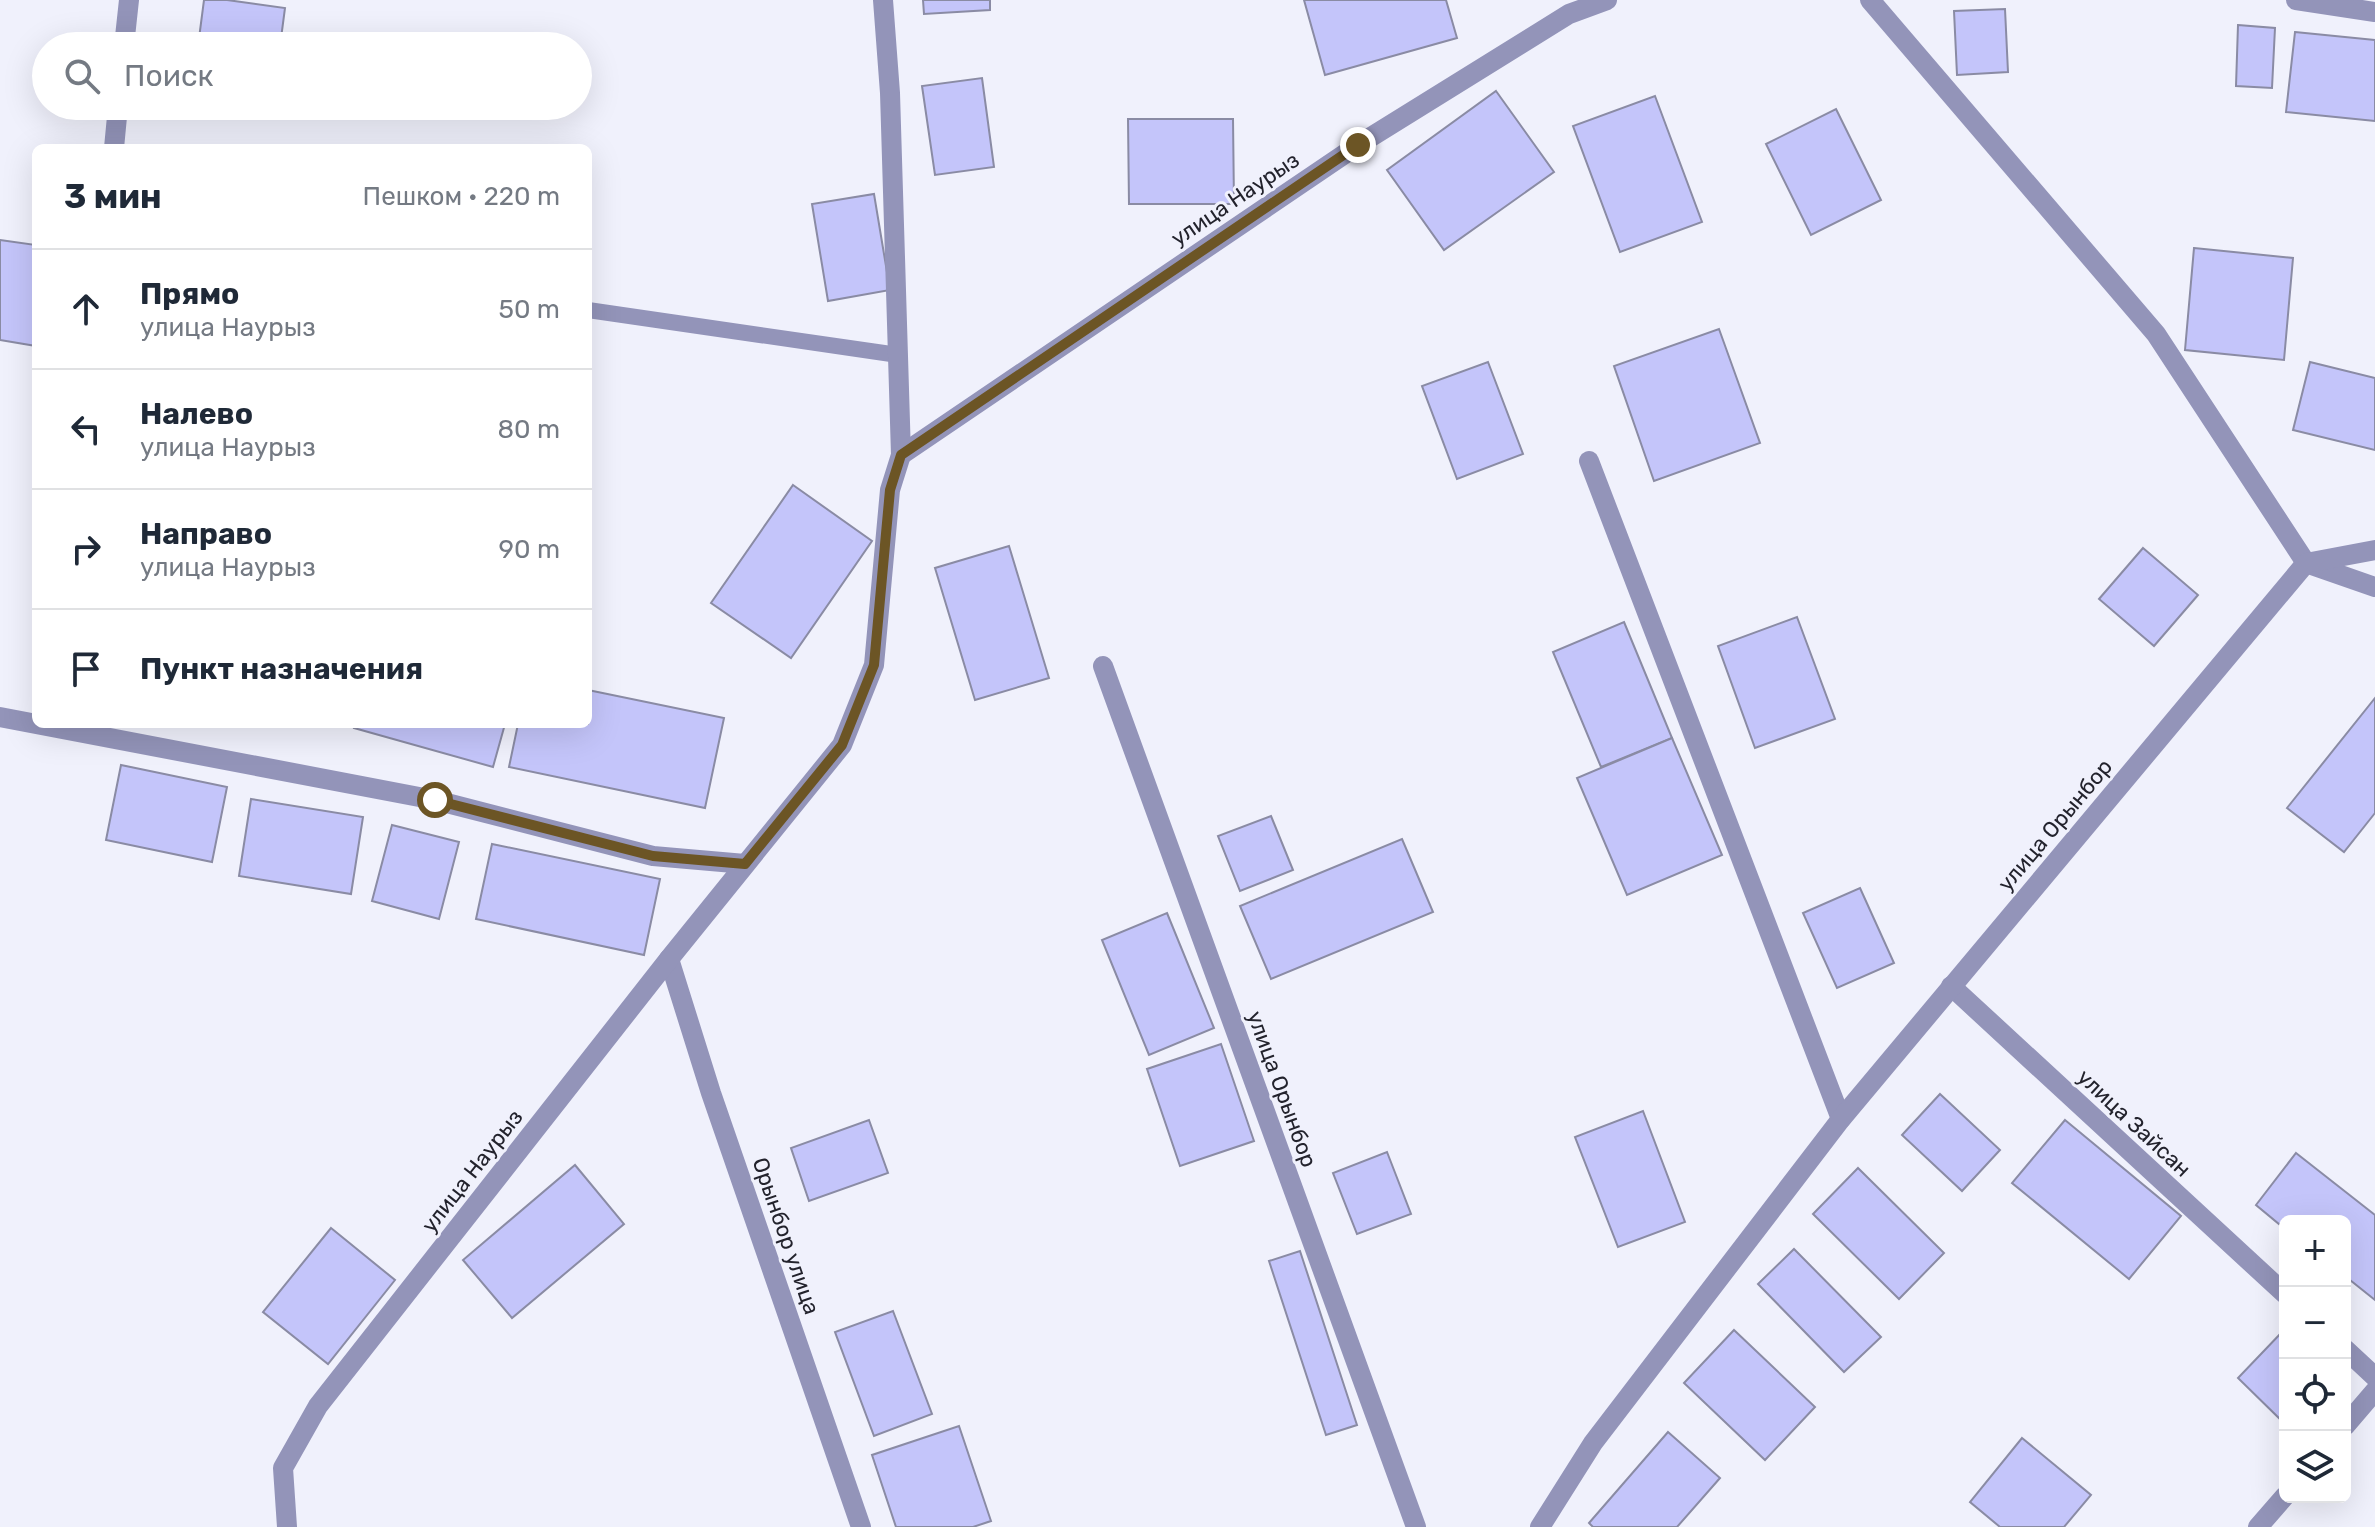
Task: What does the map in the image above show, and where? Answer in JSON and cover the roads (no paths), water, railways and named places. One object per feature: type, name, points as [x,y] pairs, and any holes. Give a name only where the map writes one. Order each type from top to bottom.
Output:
[{"type":"street","points":[[126,32],[129,0]]},
{"type":"street","name":"улица Наурыз","points":[[287,1527],[283,1468],[318,1406],[669,959],[842,745],[874,665],[890,490],[901,455],[890,93],[883,0]]},
{"type":"street","name":"улица Наурыз","points":[[901,455],[1358,145],[1569,14],[1607,0]]},
{"type":"street","points":[[1870,0],[2156,334],[2306,563],[2375,587]]},
{"type":"street","points":[[2296,0],[2375,12]]},
{"type":"street","points":[[114,144],[117,120]]},
{"type":"street","points":[[1589,461],[1841,1119]]},
{"type":"street","points":[[2306,563],[2375,550]]},
{"type":"street","name":"улица Орынбор","points":[[1540,1527],[1593,1443],[1841,1119],[2306,563]]},
{"type":"street","name":"улица Орынбор","points":[[1103,666],[1416,1527]]},
{"type":"street","points":[[0,717],[32,722]]},
{"type":"street","points":[[64,728],[435,800],[653,856],[745,864]]},
{"type":"street","name":"Орынбор улица","points":[[669,959],[716,1108],[861,1527]]},
{"type":"street","name":"улица Зайсан","points":[[1951,986],[2279,1288]]},
{"type":"street","points":[[2351,1355],[2375,1377]]},
{"type":"street","points":[[2351,1419],[2375,1391]]},
{"type":"street","points":[[2258,1527],[2279,1503]]},
{"type":"lane","points":[[592,311],[898,355]]}]
